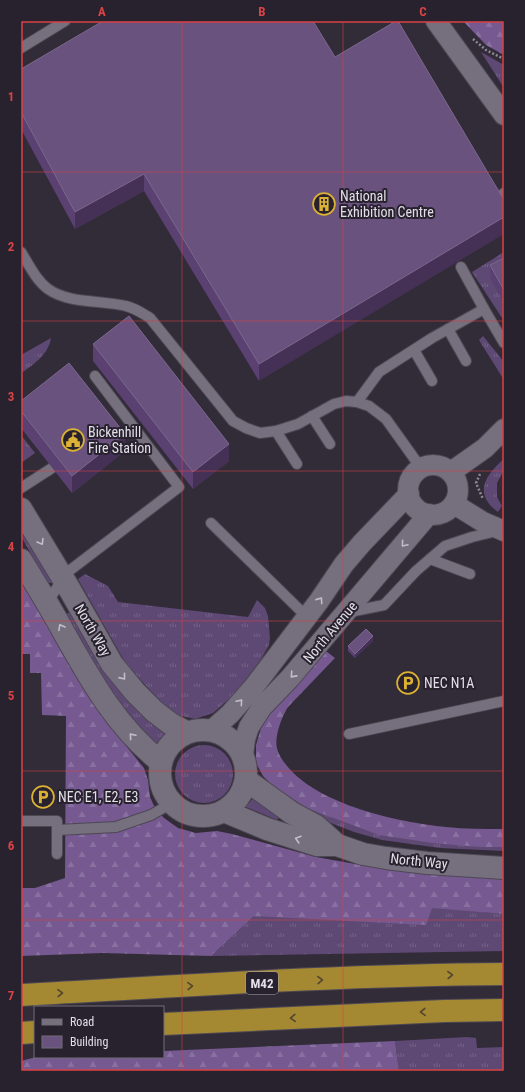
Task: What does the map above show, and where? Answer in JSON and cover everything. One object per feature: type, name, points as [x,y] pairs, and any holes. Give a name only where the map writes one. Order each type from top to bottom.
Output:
[{"type":"highway","name":"M42","points":[[21,995],[451,974],[504,974]]},
{"type":"highway","points":[[164,1024],[444,1011],[504,1010]]},
{"type":"highway","points":[[21,1033],[34,1032]]},
{"type":"street","points":[[436,21],[504,115]]},
{"type":"street","points":[[451,472],[485,448],[504,429]]},
{"type":"street","points":[[434,465],[442,467],[451,472],[458,485],[458,493],[454,504],[441,514],[421,512],[410,500],[409,486],[411,479],[421,468],[434,465]]},
{"type":"street","name":"North Avenue","points":[[212,730],[230,714],[252,688],[308,617],[344,564],[409,494]]},
{"type":"street","points":[[454,504],[483,522],[502,531]]},
{"type":"street","name":"North Way","points":[[21,509],[64,579],[112,664],[135,692],[154,711],[171,724],[186,732]]},
{"type":"street","name":"North Avenue","points":[[243,755],[245,739],[249,727],[262,707],[290,678],[429,514]]},
{"type":"street","name":"North Way","points":[[21,560],[47,602],[92,682],[117,718],[148,752],[161,762]]},
{"type":"street","points":[[199,729],[212,730],[225,735],[236,743],[243,755],[246,767],[244,789],[239,798],[224,811],[214,815],[191,815],[172,803],[165,794],[159,773],[164,753],[177,737],[186,732],[199,729]]},
{"type":"street","name":"North Way","points":[[246,780],[292,813],[316,826],[337,845]]},
{"type":"street","name":"North Way","points":[[224,811],[267,829],[317,845],[337,845],[363,854],[386,858],[504,868]]},
{"type":"lane","points":[[21,48],[65,21]]},
{"type":"lane","points":[[21,252],[36,276],[48,289],[64,296],[81,300],[126,306],[140,311],[150,318],[233,422],[260,433],[276,431],[298,424],[334,404],[346,401],[357,402],[369,406],[386,419],[421,468]]},
{"type":"lane","points":[[461,267],[504,343]]},
{"type":"lane","points":[[357,402],[379,372],[448,329],[484,309]]},
{"type":"lane","points":[[448,329],[466,360]]},
{"type":"lane","points":[[414,350],[432,381]]},
{"type":"lane","points":[[47,602],[69,571],[179,487],[95,376]]},
{"type":"lane","points":[[312,416],[330,444]]},
{"type":"lane","points":[[276,431],[297,464]]},
{"type":"lane","points":[[21,488],[52,468]]},
{"type":"lane","points":[[211,524],[308,617]]},
{"type":"lane","points":[[346,612],[384,605],[416,571],[445,546],[472,537],[502,531]]},
{"type":"lane","points":[[430,559],[470,574]]},
{"type":"lane","points":[[349,734],[504,701]]},
{"type":"lane","points":[[57,830],[116,826],[151,815],[172,803]]},
{"type":"lane","points":[[21,821],[56,821],[57,854]]},
{"type":"path","points":[[481,472],[476,483],[481,498],[486,501]]},
{"type":"green space","points":[[463,21],[504,21],[504,55],[486,45]]},
{"type":"green space","points":[[481,52],[504,65],[504,88]]},
{"type":"green space","points":[[504,252],[504,321],[472,272]]},
{"type":"green space","points":[[483,336],[504,362],[504,380],[479,340]]},
{"type":"green space","points":[[51,338],[44,354],[21,373],[21,355]]},
{"type":"green space","points":[[21,435],[35,453],[21,463]]},
{"type":"green space","points":[[504,459],[504,470],[497,483],[497,497],[502,506],[498,512],[490,505],[486,498],[484,485],[487,478],[497,465]]},
{"type":"green space","points":[[21,526],[52,577],[53,583],[47,583],[21,536]]},
{"type":"green space","points":[[85,574],[108,586],[118,602],[248,617],[257,600],[265,608],[268,616],[270,638],[269,645],[260,661],[236,693],[213,713],[195,719],[172,714],[126,664],[78,579]]},
{"type":"green space","points":[[21,577],[105,720],[144,768],[148,780],[150,797],[155,808],[164,818],[178,828],[196,833],[217,831],[232,834],[316,857],[361,865],[504,878],[504,914],[432,908],[426,925],[254,916],[211,956],[102,953],[21,956],[21,888],[35,888],[65,878],[66,716],[42,715],[41,673],[30,673],[30,654],[21,654]]},
{"type":"green space","points":[[70,612],[97,661],[114,684],[144,716],[165,734],[156,746],[110,691],[65,615]]},
{"type":"green space","points":[[326,651],[335,658],[288,707],[279,727],[276,743],[277,748],[282,760],[287,766],[301,780],[318,791],[338,801],[383,816],[426,825],[468,829],[504,829],[504,847],[479,847],[433,843],[379,835],[307,808],[274,787],[263,776],[256,763],[256,745],[261,728],[270,714]]},
{"type":"green space","points":[[198,745],[210,745],[225,753],[233,768],[233,780],[225,795],[210,803],[198,803],[183,795],[175,780],[175,768],[183,753]]},
{"type":"green space","points":[[274,787],[307,808],[479,847],[504,847],[504,851],[440,848],[382,840],[354,832],[323,820]]},
{"type":"green space","points":[[253,798],[280,816],[277,820],[246,807]]},
{"type":"green space","points":[[431,907],[504,914],[504,951],[211,956],[254,916]]},
{"type":"green space","points":[[467,1037],[476,1038],[477,1048],[504,1047],[504,1071],[399,1071],[395,1041]]},
{"type":"green space","points":[[395,1041],[399,1071],[21,1071],[21,1061],[34,1058],[164,1058],[164,1051]]},
{"type":"building","name":"National Exhibition Centre","points":[[103,21],[313,21],[335,57],[398,21],[504,200],[504,217],[259,364],[144,174],[75,212],[21,112],[21,69]]},
{"type":"building","points":[[504,258],[504,290],[490,265]]},
{"type":"building","points":[[129,316],[229,444],[193,472],[93,344]]},
{"type":"building","name":"Bickenhill Fire Station","points":[[69,363],[125,434],[72,476],[21,411],[21,401]]},
{"type":"building","points":[[366,629],[373,636],[355,654],[348,646]]},
{"type":"place","name":"National Exhibition Centre","points":[[324,204]]},
{"type":"place","name":"Bickenhill Fire Station","points":[[73,440]]},
{"type":"place","name":"NEC N1A","points":[[408,683]]},
{"type":"place","name":"NEC E1, E2, E3","points":[[43,797]]}]
